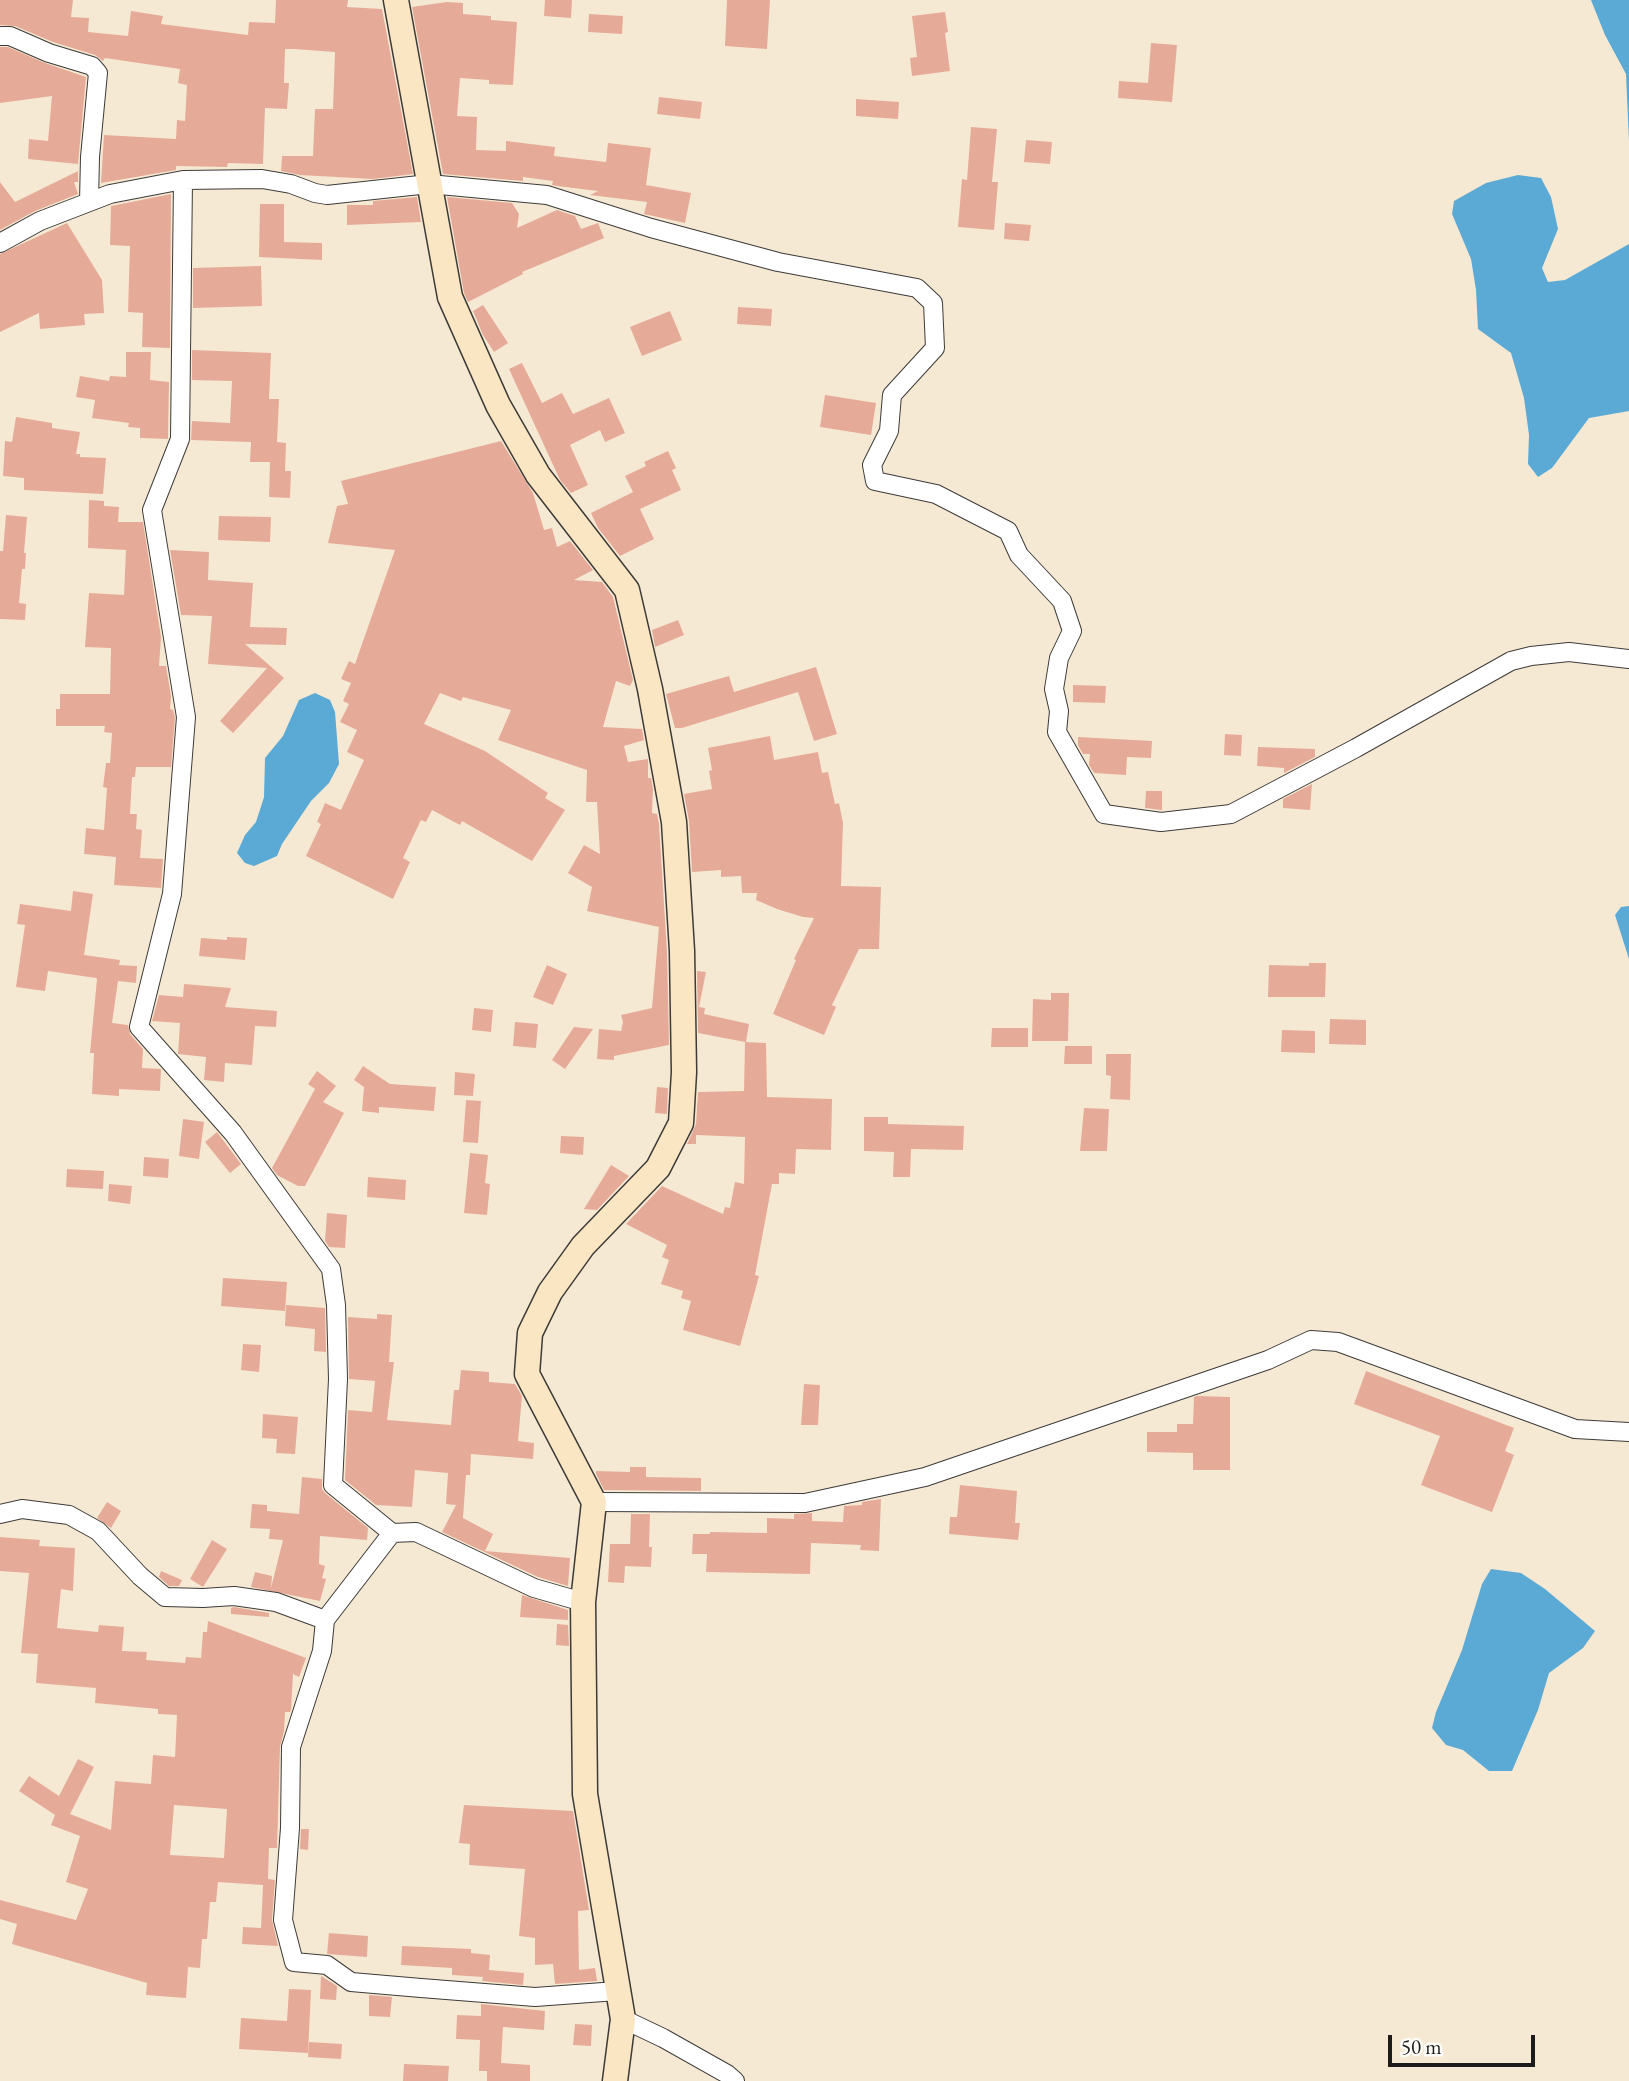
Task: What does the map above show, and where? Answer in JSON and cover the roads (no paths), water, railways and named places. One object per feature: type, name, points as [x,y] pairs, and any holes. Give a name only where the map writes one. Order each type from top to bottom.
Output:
[{"type":"street","points":[[396,0],[450,298],[498,405],[538,475],[627,590],[650,689],[674,822],[682,951],[684,1072],[681,1124],[658,1168],[583,1246],[550,1292],[530,1332],[527,1374],[594,1502],[583,1602],[585,1794],[623,2019],[615,2081]]},
{"type":"street","points":[[0,36],[10,36],[49,53],[92,66],[98,73],[90,157],[89,202]]},
{"type":"street","points":[[183,180],[180,439],[152,510],[186,717],[172,894],[139,1027],[233,1133],[331,1269],[336,1305],[338,1379],[333,1485],[392,1533],[416,1532],[534,1588],[583,1602]]},
{"type":"street","points":[[0,243],[40,221],[110,194],[183,180],[262,180],[291,184],[327,195],[429,184],[547,195],[651,228],[778,262],[917,288],[933,303],[935,348],[892,395],[889,431],[872,465],[875,481],[936,494],[1008,531],[1019,555],[1062,601],[1072,631],[1059,658],[1054,689],[1059,711],[1057,732],[1104,814],[1161,822],[1231,814],[1511,661],[1569,652],[1629,659]]},
{"type":"street","points":[[594,1502],[805,1503],[925,1477],[1268,1360],[1311,1340],[1338,1342],[1575,1429],[1629,1432]]},
{"type":"street","points":[[0,1514],[22,1509],[69,1515],[98,1531],[140,1576],[165,1597],[234,1596],[276,1602],[325,1620]]},
{"type":"street","points":[[392,1533],[325,1620],[322,1651],[291,1747],[290,1828],[283,1920],[294,1962],[327,1965],[351,1982],[421,1989],[535,1997],[617,1991]]},
{"type":"street","points":[[623,2019],[663,2038],[735,2081]]},
{"type":"water","points":[[1591,0],[1629,0],[1629,141],[1626,74],[1605,35]]},
{"type":"water","points":[[1518,175],[1541,178],[1551,197],[1558,229],[1542,268],[1548,282],[1565,280],[1629,244],[1629,411],[1589,418],[1552,468],[1538,477],[1528,464],[1529,435],[1524,398],[1511,353],[1478,329],[1471,259],[1452,214],[1454,201],[1486,183]]},
{"type":"water","points":[[315,693],[330,700],[335,712],[339,764],[329,783],[311,801],[282,844],[277,856],[254,866],[245,863],[237,853],[245,835],[256,822],[264,797],[265,758],[283,736],[299,700]]},
{"type":"water","points":[[1629,906],[1629,959],[1615,915],[1621,907]]},
{"type":"water","points":[[1491,1569],[1521,1573],[1545,1589],[1595,1631],[1583,1648],[1549,1673],[1538,1710],[1512,1771],[1489,1771],[1463,1750],[1446,1745],[1432,1728],[1462,1650],[1482,1584]]}]
